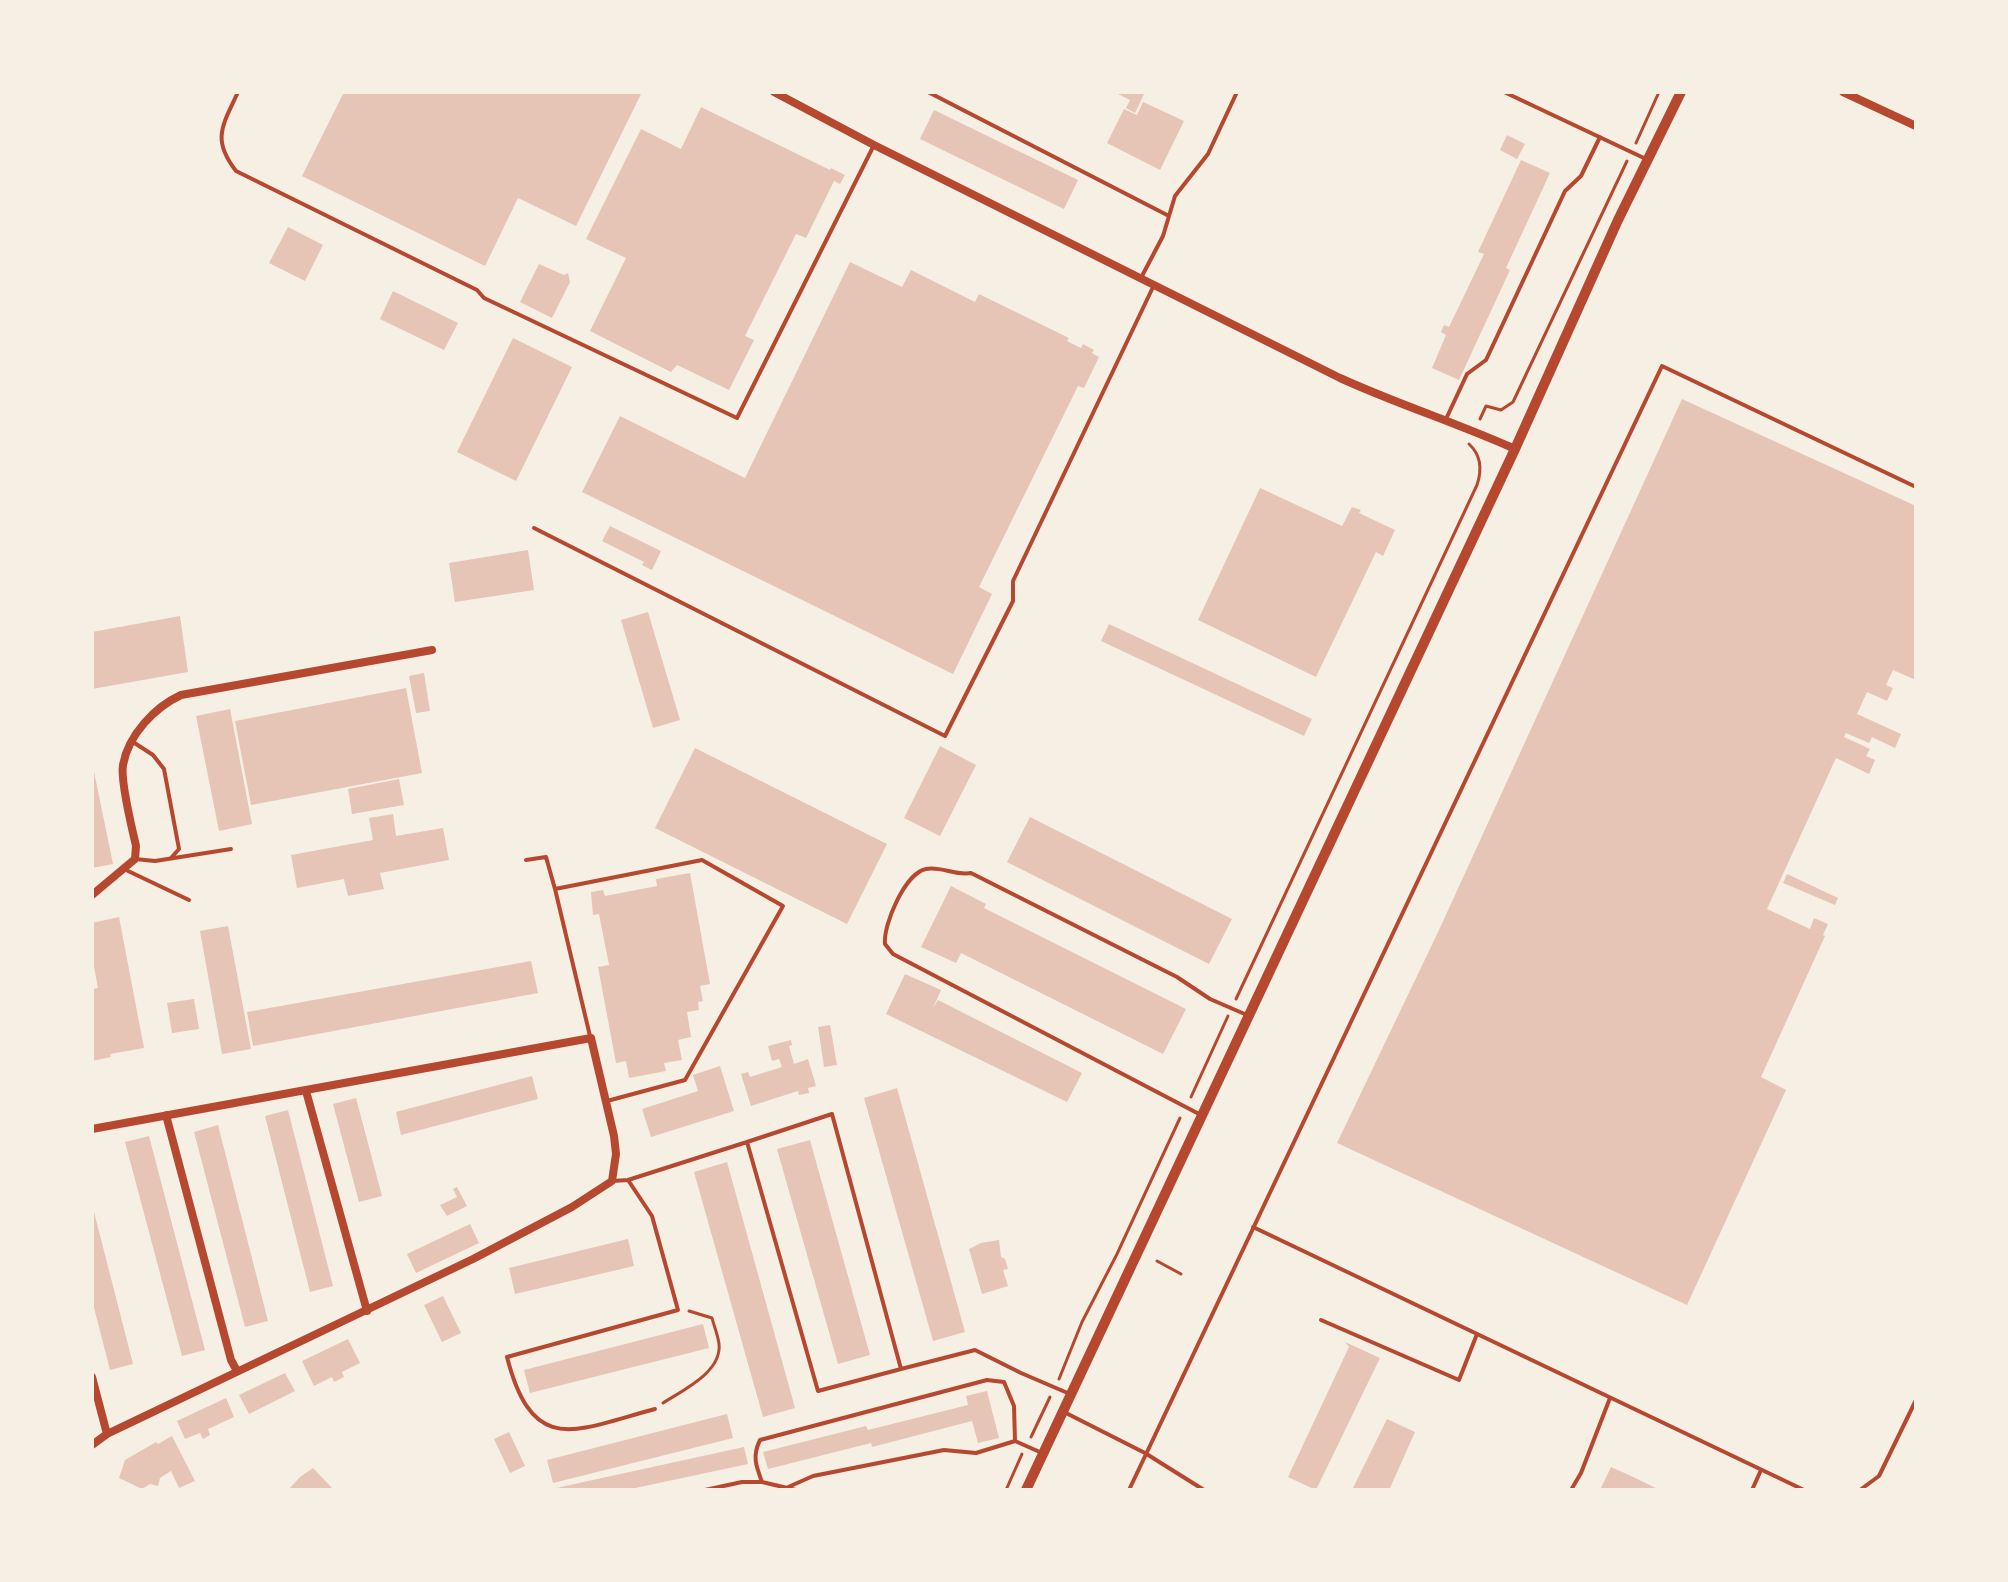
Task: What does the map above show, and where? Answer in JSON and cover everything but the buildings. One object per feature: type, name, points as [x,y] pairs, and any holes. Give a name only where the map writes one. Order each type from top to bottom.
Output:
[{"type":"street","points":[[774,92],[1340,378],[1515,449]]},
{"type":"street","points":[[1026,1490],[1515,449],[1618,220],[1681,92]]},
{"type":"street","points":[[1843,92],[1916,126]]},
{"type":"street","points":[[92,895],[126,870],[135,859],[136,846],[122,767],[145,721],[167,702],[181,695],[432,650]]},
{"type":"street","points":[[92,1129],[591,1038],[616,1154],[612,1181],[572,1207],[367,1311],[107,1434],[92,1445]]},
{"type":"street","points":[[306,1091],[367,1311]]},
{"type":"street","points":[[166,1115],[230,1355],[237,1371]]},
{"type":"street","points":[[92,1377],[107,1434]]},
{"type":"lane","points":[[238,92],[220,135],[223,152],[236,171],[477,290],[484,298],[737,418],[874,145]]},
{"type":"lane","points":[[928,92],[1169,216]]},
{"type":"lane","points":[[1141,279],[1163,236],[1175,196],[1208,154],[1237,92]]},
{"type":"lane","points":[[1504,92],[1649,160]]},
{"type":"lane","points":[[1445,420],[1467,374],[1486,360],[1565,191],[1581,176],[1600,137]]},
{"type":"lane","points":[[534,528],[945,736],[1013,601],[1013,581],[1154,285]]},
{"type":"lane","points":[[1129,1490],[1662,366],[1916,487]]},
{"type":"lane","points":[[133,742],[153,755],[164,769],[179,849],[171,858]]},
{"type":"lane","points":[[135,859],[171,858],[231,849]]},
{"type":"lane","points":[[526,860],[546,857],[591,1038]]},
{"type":"lane","points":[[555,889],[702,860],[783,906],[685,1080],[605,1101]]},
{"type":"lane","points":[[1202,1116],[893,954],[885,944],[886,925],[910,880],[917,873],[936,869],[971,873],[1177,977],[1210,999],[1249,1016]]},
{"type":"lane","points":[[126,870],[189,900]]},
{"type":"lane","points":[[612,1181],[628,1180],[832,1114],[901,1369]]},
{"type":"lane","points":[[747,1142],[818,1391],[975,1350],[1072,1395]]},
{"type":"lane","points":[[628,1180],[652,1216],[678,1310],[507,1357],[514,1385],[528,1412],[549,1427],[575,1431],[655,1409]]},
{"type":"lane","points":[[1253,1227],[1804,1490]]},
{"type":"lane","points":[[1321,1320],[1459,1380],[1477,1334]]},
{"type":"lane","points":[[762,1482],[755,1462],[755,1449],[760,1440],[987,1380],[1004,1382],[1014,1406],[1015,1441]]},
{"type":"lane","points":[[1571,1490],[1581,1473],[1610,1398]]},
{"type":"lane","points":[[1860,1490],[1879,1476],[1916,1400]]},
{"type":"lane","points":[[1064,1412],[1145,1453],[1204,1490]]},
{"type":"lane","points":[[786,1488],[813,1476],[944,1450],[976,1453],[1015,1441],[1044,1454]]},
{"type":"lane","points":[[1752,1490],[1761,1470]]},
{"type":"lane","points":[[705,1490],[742,1482],[762,1482],[796,1490]]},
{"type":"path","points":[[1006,1490],[1073,1349],[1082,1322],[1117,1254],[1477,485],[1481,469],[1477,454],[1468,444],[1474,430],[1486,406],[1501,410],[1513,402],[1659,92]]},
{"type":"path","points":[[1157,1261],[1181,1274]]},
{"type":"path","points":[[655,1409],[706,1374],[720,1347],[712,1318],[694,1311],[678,1310]]}]
